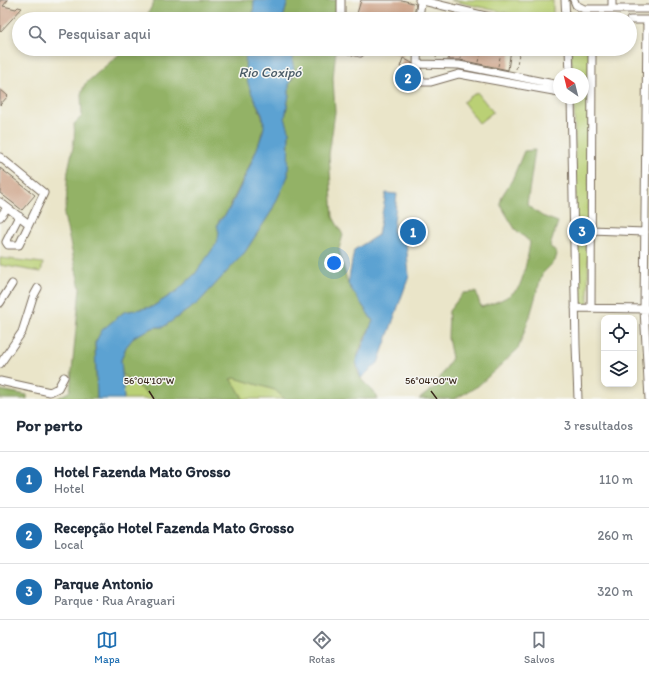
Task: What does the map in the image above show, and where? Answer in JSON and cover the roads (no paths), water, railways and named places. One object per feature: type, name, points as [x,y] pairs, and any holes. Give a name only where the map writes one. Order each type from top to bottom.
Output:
[{"type":"street","points":[[341,0],[341,12]]},
{"type":"street","points":[[419,12],[420,0],[466,12]]},
{"type":"street","points":[[565,0],[566,12]]},
{"type":"street","points":[[612,0],[612,9]]},
{"type":"street","points":[[575,2],[584,10],[649,9]]},
{"type":"street","points":[[637,20],[648,20],[648,163],[645,232],[649,399]]},
{"type":"street","points":[[418,56],[419,64],[417,74],[421,82],[431,82],[476,71]]},
{"type":"street","points":[[569,56],[570,68]]},
{"type":"street","points":[[591,308],[590,230],[592,56]]},
{"type":"street","points":[[419,64],[459,65],[476,71],[544,86],[553,90]]},
{"type":"street","points":[[459,65],[459,74]]},
{"type":"street","points":[[544,86],[553,85]]},
{"type":"street","points":[[572,104],[578,399]]},
{"type":"street","points":[[0,157],[44,193],[19,245],[8,245],[6,242],[19,216]]},
{"type":"street","points":[[0,202],[29,224]]},
{"type":"street","points":[[0,217],[7,208]]},
{"type":"street","points":[[590,230],[645,232]]},
{"type":"street","points":[[0,302],[12,284]]},
{"type":"street","points":[[0,364],[22,332],[33,298],[38,288]]},
{"type":"street","points":[[575,308],[646,309]]},
{"type":"street","points":[[0,382],[50,392],[58,388],[64,377]]},
{"type":"water","points":[[254,0],[288,0],[285,12],[253,12]]},
{"type":"water","name":"Rio Coxipó","points":[[246,56],[291,56],[292,58],[294,70],[289,85],[289,95],[285,118],[289,130],[288,176],[271,212],[245,252],[198,303],[163,327],[155,327],[135,336],[126,347],[121,360],[124,399],[97,399],[95,343],[102,330],[124,312],[152,307],[177,291],[195,274],[217,243],[219,233],[217,225],[226,214],[242,184],[260,142],[264,125],[261,113],[248,83]]},
{"type":"water","points":[[386,193],[397,194],[393,233],[406,240],[409,276],[378,363],[361,378],[356,361],[373,321],[348,284],[354,250],[378,235]]},
{"type":"place","name":"Recepção Hotel Fazenda Mato Grosso","points":[[408,78]]},
{"type":"place","name":"Parque Antonio","points":[[582,231]]},
{"type":"place","name":"Hotel Fazenda Mato Grosso","points":[[413,232]]}]
